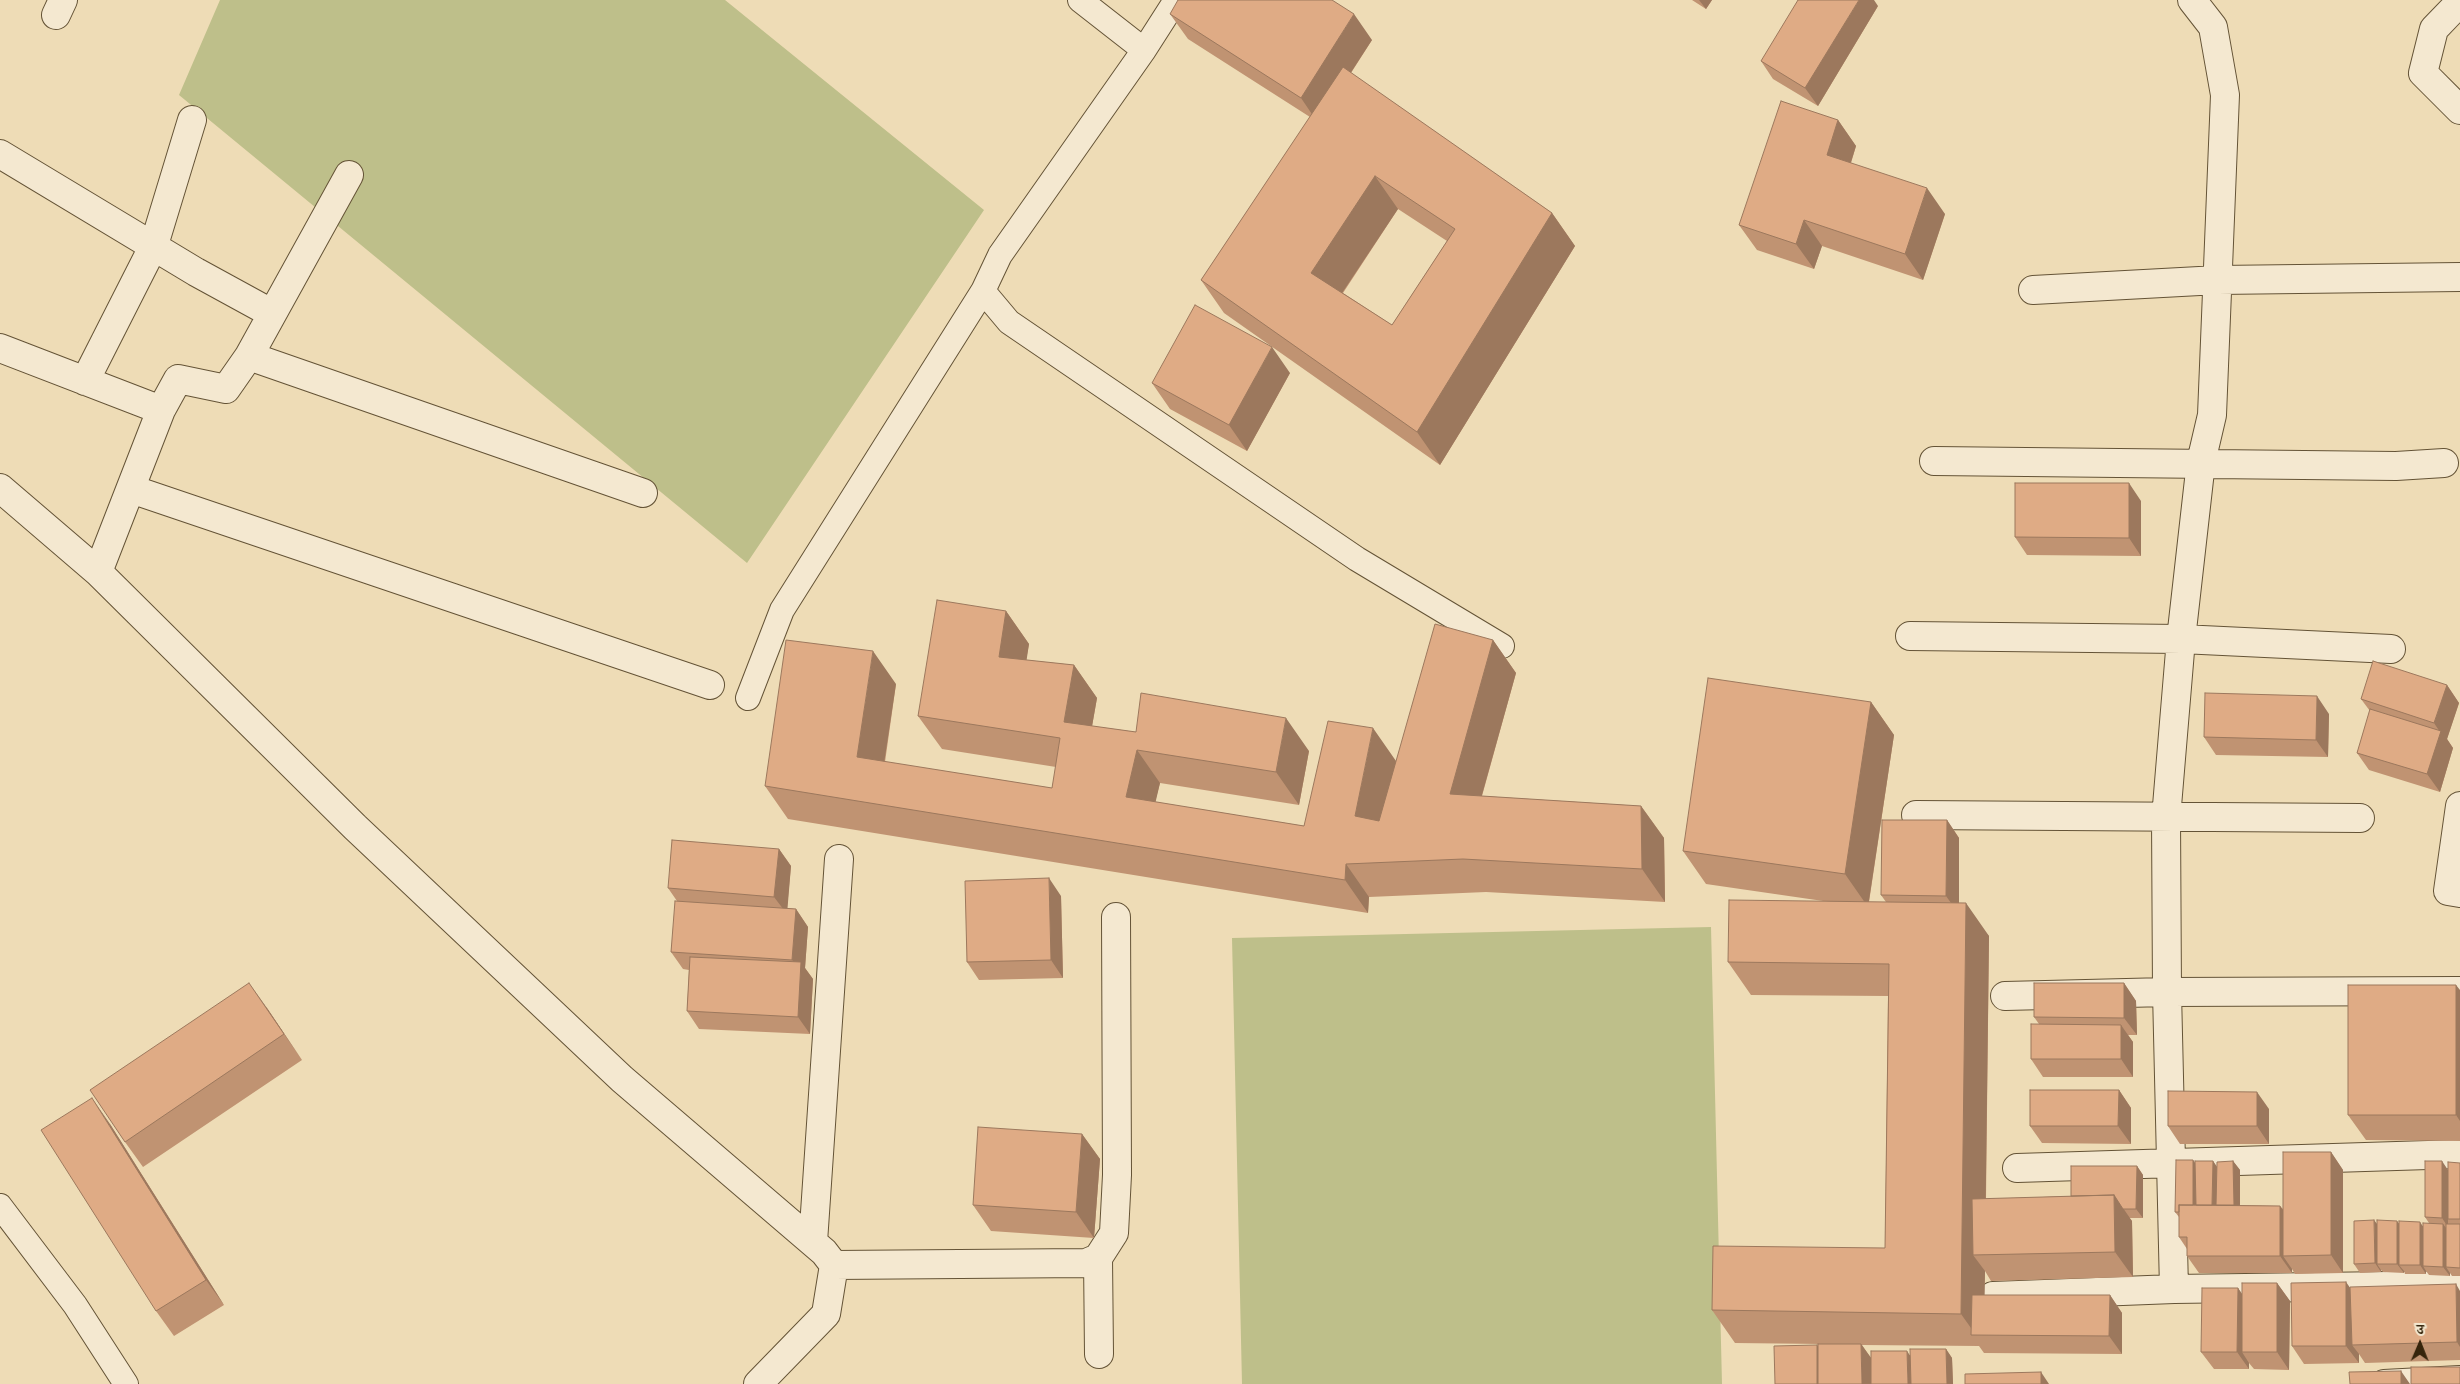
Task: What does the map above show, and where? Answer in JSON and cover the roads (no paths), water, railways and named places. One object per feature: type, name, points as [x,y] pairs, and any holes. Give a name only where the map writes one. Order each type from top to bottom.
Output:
[{"type":"street","points":[[2174,1289],[2167,992],[2166,818],[2182,639],[2201,462],[2212,415],[2225,95],[2213,27],[2192,0]]},
{"type":"street","points":[[2460,2],[2434,29],[2423,73],[2460,110]]},
{"type":"street","points":[[85,381],[154,245],[192,120]]},
{"type":"street","points":[[0,154],[196,272],[271,313]]},
{"type":"street","points":[[98,572],[161,410],[178,378],[226,388],[249,356],[271,313],[350,175]]},
{"type":"street","points":[[2033,290],[2218,280],[2460,277]]},
{"type":"street","points":[[0,348],[161,410]]},
{"type":"street","points":[[249,356],[643,493]]},
{"type":"street","points":[[1934,461],[2201,462],[2396,466],[2444,463]]},
{"type":"street","points":[[0,488],[98,572],[355,827],[622,1079],[813,1242],[834,1265],[1086,1263],[1098,1258]]},
{"type":"street","points":[[131,489],[710,685]]},
{"type":"street","points":[[1910,636],[2182,639],[2391,650]]},
{"type":"street","points":[[2460,806],[2448,891],[2460,893]]},
{"type":"street","points":[[1916,815],[2360,818]]},
{"type":"street","points":[[813,1242],[839,859]]},
{"type":"street","points":[[1099,1354],[1098,1258],[1114,1233],[1116,1175],[1116,917]]},
{"type":"street","points":[[2006,996],[2167,992],[2460,991]]},
{"type":"street","points":[[2017,1168],[2460,1154]]},
{"type":"street","points":[[758,1384],[826,1314],[834,1265]]},
{"type":"street","points":[[1993,1296],[2174,1289],[2460,1285]]},
{"type":"street","points":[[2384,1384],[2460,1380]]},
{"type":"lane","points":[[1080,0],[1144,50]]},
{"type":"lane","points":[[748,698],[782,610],[983,292],[1000,255],[1144,50],[1176,0]]},
{"type":"lane","points":[[983,292],[1009,322],[1357,559],[1502,646]]},
{"type":"lane","points":[[0,1206],[75,1305],[126,1384]]}]
